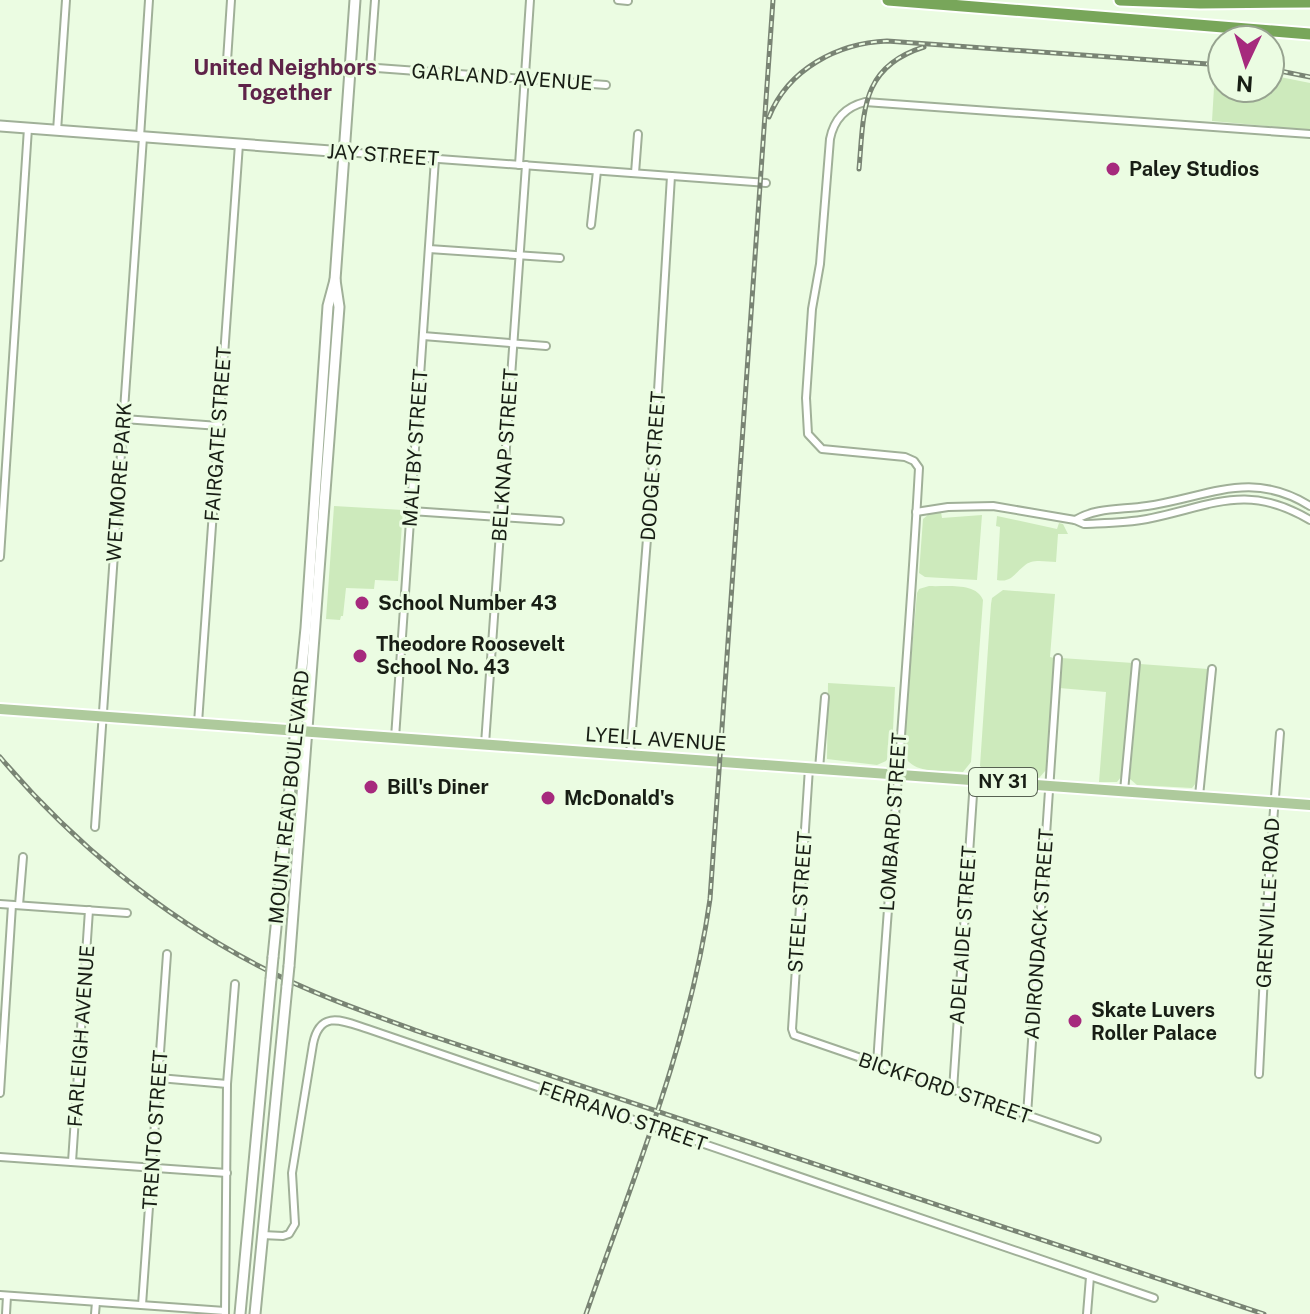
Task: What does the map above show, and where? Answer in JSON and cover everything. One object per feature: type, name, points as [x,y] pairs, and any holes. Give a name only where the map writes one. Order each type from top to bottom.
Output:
[{"type":"highway","points":[[888,0],[1310,34]]},
{"type":"highway","points":[[1120,0],[1310,2]]},
{"type":"main road","name":"MOUNT READ BOULEVARD","points":[[240,1314],[248,1205],[306,628],[328,306],[335,280],[355,0]]},
{"type":"main road","name":"JAY STREET","points":[[0,126],[344,152]]},
{"type":"main road","name":"MOUNT READ BOULEVARD","points":[[256,1313],[308,731],[339,307],[335,280]]},
{"type":"main road","name":"LYELL AVENUE","points":[[0,709],[1310,805]]},
{"type":"main road","points":[[244,1262],[262,1235],[251,1219],[248,1205]]},
{"type":"street","points":[[57,131],[66,0]]},
{"type":"street","name":"WETMORE PARK","points":[[95,827],[149,0]]},
{"type":"street","points":[[227,61],[231,0]]},
{"type":"street","points":[[370,68],[375,0]]},
{"type":"street","name":"BELKNAP STREET","points":[[485,744],[519,255],[530,0]]},
{"type":"street","points":[[618,0],[628,1]]},
{"type":"street","name":"GARLAND AVENUE","points":[[350,66],[606,85]]},
{"type":"street","name":"LOMBARD STREET","points":[[877,1064],[919,468],[914,461],[905,457],[822,449],[808,434],[806,398],[812,309],[820,264],[830,139],[835,123],[840,115],[859,103],[876,102],[1310,134]]},
{"type":"street","points":[[0,557],[28,128]]},
{"type":"street","points":[[635,173],[638,134]]},
{"type":"street","name":"FAIRGATE STREET","points":[[198,723],[239,144]]},
{"type":"street","name":"JAY STREET","points":[[344,152],[766,183]]},
{"type":"street","name":"MALTBY STREET","points":[[395,738],[435,159]]},
{"type":"street","points":[[591,225],[597,171]]},
{"type":"street","name":"DODGE STREET","points":[[630,755],[657,411],[671,176]]},
{"type":"street","points":[[429,249],[560,258]]},
{"type":"street","points":[[423,336],[546,346]]},
{"type":"street","points":[[124,419],[219,426]]},
{"type":"street","points":[[1075,520],[1089,512],[1149,506],[1239,486],[1273,490],[1310,506]]},
{"type":"street","points":[[916,512],[948,507],[993,506],[1084,524],[1145,519],[1239,498],[1285,506],[1310,520]]},
{"type":"street","points":[[411,511],[560,521]]},
{"type":"street","name":"ADIRONDACK STREET","points":[[1027,1115],[1058,658]]},
{"type":"street","points":[[1124,791],[1136,663]]},
{"type":"street","points":[[1199,796],[1212,669]]},
{"type":"street","name":"STEEL STREET","points":[[794,1035],[792,1029],[814,768],[825,697]]},
{"type":"street","name":"GRENVILLE ROAD","points":[[1259,1074],[1280,733]]},
{"type":"street","name":"ADELAIDE STREET","points":[[953,1090],[974,780]]},
{"type":"street","points":[[0,1093],[23,857]]},
{"type":"street","points":[[0,904],[127,913]]},
{"type":"street","name":"FARLEIGH AVENUE","points":[[72,1162],[89,910]]},
{"type":"street","name":"TRENTO STREET","points":[[142,1305],[167,954]]},
{"type":"street","points":[[6,1314],[4,1295],[225,1313],[227,1084],[235,984]]},
{"type":"street","name":"FERRANO STREET","points":[[262,1235],[283,1236],[289,1234],[295,1224],[292,1173],[313,1044],[318,1028],[324,1022],[333,1020],[368,1029],[1154,1298]]},
{"type":"street","name":"BICKFORD STREET","points":[[794,1035],[1097,1139]]},
{"type":"street","points":[[159,1078],[227,1084]]},
{"type":"street","points":[[0,1157],[227,1173]]},
{"type":"street","points":[[1087,1314],[1090,1277]]},
{"type":"street","points":[[95,1314],[96,1302]]},
{"type":"green space","points":[[1286,78],[1310,83],[1310,130],[1212,121],[1213,104],[1286,104]]},
{"type":"green space","points":[[334,506],[403,510],[398,581],[375,580],[374,589],[346,588],[340,620],[326,619]]},
{"type":"green space","points":[[941,512],[942,518],[982,515],[977,580],[925,577],[919,573],[923,519],[929,514]]},
{"type":"green space","points":[[997,516],[1057,529],[1059,523],[1063,524],[1068,534],[1058,534],[1056,562],[1031,562],[1009,579],[997,580],[1000,527],[996,526]]},
{"type":"green space","points":[[929,586],[967,588],[974,590],[983,600],[971,762],[963,772],[919,768],[906,758],[903,750],[917,593],[919,589]]},
{"type":"green space","points":[[1003,590],[1055,594],[1046,770],[1039,778],[988,774],[980,766],[991,604],[992,598]]},
{"type":"green space","points":[[1061,658],[1133,663],[1121,777],[1117,782],[1099,782],[1106,692],[1059,688]]},
{"type":"green space","points":[[1140,664],[1208,669],[1196,783],[1192,788],[1137,785],[1130,779]]},
{"type":"green space","points":[[828,683],[895,687],[892,751],[886,761],[877,765],[827,759]]},
{"type":"railway","points":[[586,1314],[641,1161],[674,1057],[689,1005],[710,899],[773,0]]},
{"type":"railway","points":[[769,117],[778,100],[802,72],[833,53],[869,43],[887,41],[1206,64]]},
{"type":"railway","points":[[859,169],[869,94],[888,66],[924,47]]},
{"type":"railway","points":[[1286,72],[1310,77]]},
{"type":"railway","points":[[0,757],[88,847],[153,900],[223,946],[299,985],[423,1033],[1264,1314]]},
{"type":"place","name":"Paley Studios","points":[[1113,169]]},
{"type":"place","name":"School Number 43","points":[[362,603]]},
{"type":"place","name":"Theodore Roosevelt School No. 43","points":[[360,656]]},
{"type":"place","name":"Bill's Diner","points":[[371,787]]},
{"type":"place","name":"McDonald's","points":[[548,798]]},
{"type":"place","name":"Skate Luvers Roller Palace","points":[[1075,1021]]},
{"type":"district","name":"United Neighbors Together","points":[[285,80]]}]
